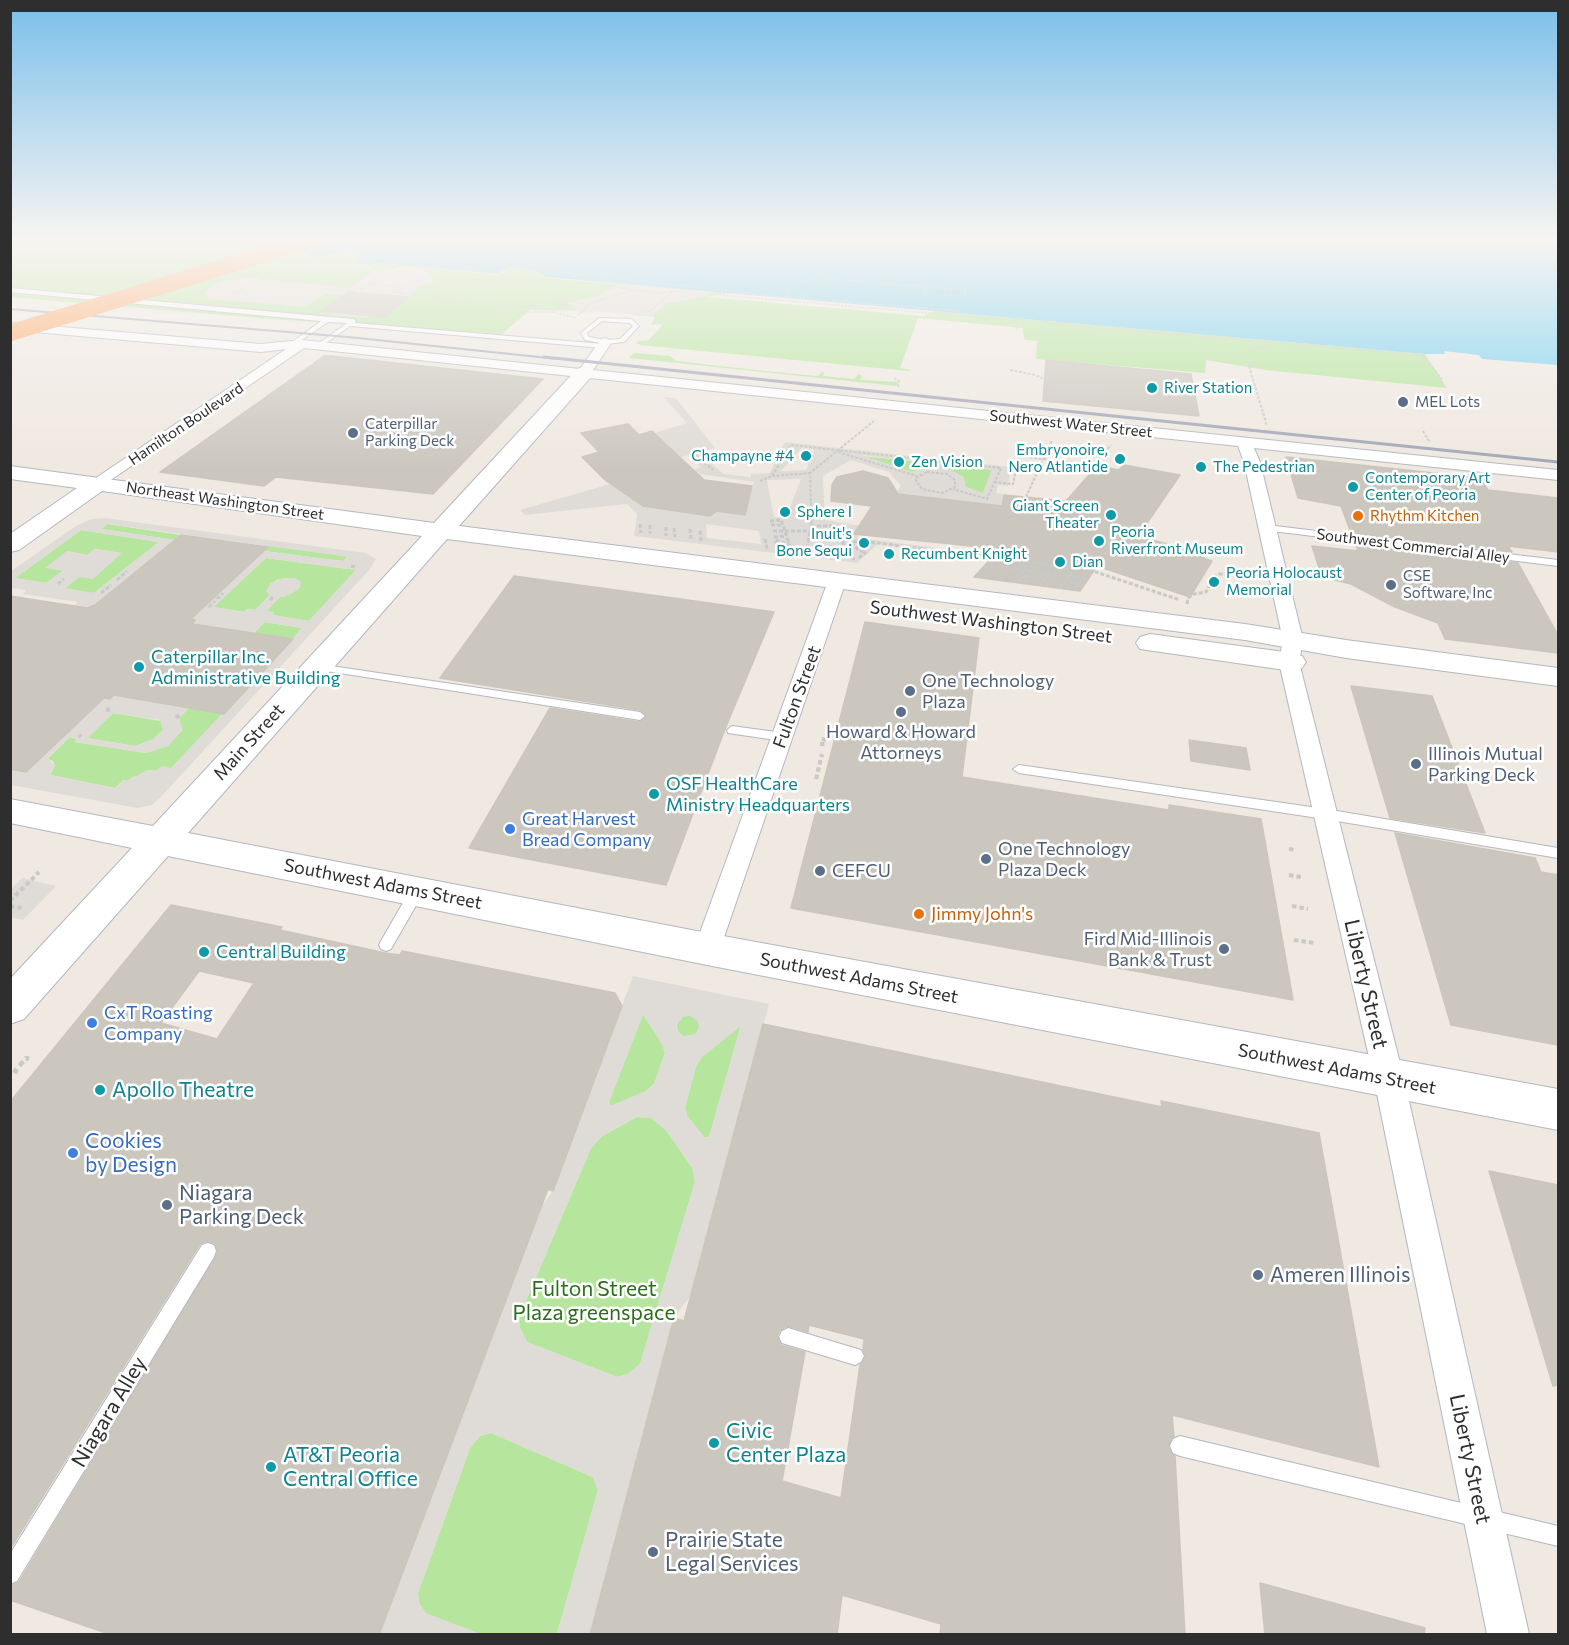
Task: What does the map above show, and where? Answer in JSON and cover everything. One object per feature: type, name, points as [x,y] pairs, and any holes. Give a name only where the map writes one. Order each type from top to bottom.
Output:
[{"type":"highway","points":[[10,326],[43,316]]},
{"type":"highway","points":[[10,333],[65,316]]},
{"type":"street","name":"Southwest Water Street","points":[[10,326],[261,348],[297,344],[320,345],[1558,475]]},
{"type":"street","name":"Hamilton Boulevard","points":[[10,545],[297,344]]},
{"type":"street","name":"Main Street","points":[[10,1007],[584,373],[605,344]]},
{"type":"street","name":"Liberty Street","points":[[1244,442],[1252,462],[1267,528],[1325,814],[1389,1078],[1508,1635]]},
{"type":"street","name":"Northeast Washington Street","points":[[10,472],[99,483],[431,540]]},
{"type":"street","name":"Northeast Washington Street","points":[[10,493],[431,540]]},
{"type":"street","name":"Southwest Washington Street","points":[[431,540],[1291,651],[1558,677]]},
{"type":"street","name":"Fulton Street","points":[[707,949],[834,591]]},
{"type":"street","name":"Southwest Washington Street","points":[[1291,651],[1334,664],[1558,694]]},
{"type":"street","name":"Southwest Adams Street","points":[[10,811],[707,949],[1558,1110]]},
{"type":"lane","points":[[286,316],[351,320],[350,324]]},
{"type":"lane","points":[[297,344],[327,320]]},
{"type":"lane","points":[[320,345],[350,324],[605,344],[622,341],[628,337],[636,326],[635,323],[601,320],[584,333],[587,339],[605,344]]},
{"type":"lane","name":"Southwest Commercial Alley","points":[[1267,528],[1558,563]]},
{"type":"lane","points":[[317,667],[640,716]]},
{"type":"lane","points":[[732,730],[783,737]]},
{"type":"lane","points":[[1018,769],[1325,814],[1558,853]]},
{"type":"lane","points":[[386,945],[418,891]]},
{"type":"lane","name":"Niagara Alley","points":[[10,1574],[208,1251]]},
{"type":"lane","points":[[788,1337],[855,1356]]},
{"type":"lane","points":[[1180,1446],[1558,1536]]},
{"type":"path","points":[[567,316],[576,318]]},
{"type":"path","points":[[959,316],[1421,355],[1442,379]]},
{"type":"path","points":[[1017,321],[1017,331]]},
{"type":"path","points":[[1251,353],[1254,349],[1268,347],[1267,343]]},
{"type":"path","points":[[1254,361],[1254,365],[1248,366],[1262,416],[1270,432]]},
{"type":"path","points":[[1010,370],[1036,375],[1054,385],[1061,394]]},
{"type":"path","points":[[1054,385],[1105,385]]},
{"type":"path","points":[[760,481],[772,476],[810,473],[879,417]]},
{"type":"path","points":[[1026,497],[1053,438]]},
{"type":"path","points":[[772,476],[791,444],[1001,468],[987,499],[953,489],[935,493],[922,489],[915,483],[917,476]]},
{"type":"path","points":[[994,482],[1013,484],[1019,456],[1093,465],[1113,444]]},
{"type":"path","points":[[839,451],[917,476],[927,472],[947,474],[955,480],[953,489]]},
{"type":"path","points":[[694,454],[713,470]]},
{"type":"path","points":[[806,554],[811,526],[810,473]]},
{"type":"path","points":[[771,523],[780,520],[792,552]]},
{"type":"path","points":[[640,524],[641,533]]},
{"type":"path","points":[[650,525],[650,534]]},
{"type":"path","points":[[666,526],[666,536]]},
{"type":"path","points":[[811,526],[837,526],[860,551]]},
{"type":"path","points":[[832,527],[848,552],[856,558],[860,551]]},
{"type":"path","points":[[674,528],[675,537]]},
{"type":"path","points":[[690,529],[691,539]]},
{"type":"path","points":[[835,531],[840,530]]},
{"type":"path","points":[[700,531],[701,541]]},
{"type":"path","points":[[773,531],[810,531]]},
{"type":"path","points":[[838,536],[845,535]]},
{"type":"path","points":[[774,537],[786,536]]},
{"type":"path","points":[[765,539],[768,549]]},
{"type":"path","points":[[778,551],[775,540],[789,544]]},
{"type":"path","points":[[841,541],[849,540],[1090,570],[1180,600]]},
{"type":"path","points":[[845,547],[854,545]]},
{"type":"path","points":[[848,552],[860,551]]},
{"type":"path","points":[[1013,582],[1023,570],[1027,552]]},
{"type":"path","points":[[1090,570],[1097,559]]},
{"type":"path","points":[[986,578],[996,566],[1083,577],[1073,590]]},
{"type":"path","points":[[992,579],[1001,567]]},
{"type":"path","points":[[999,580],[1009,568]]},
{"type":"path","points":[[117,580],[127,571]]},
{"type":"path","points":[[1021,583],[1030,571]]},
{"type":"path","points":[[1033,585],[1044,572]]},
{"type":"path","points":[[1039,586],[1048,573]]},
{"type":"path","points":[[1045,586],[1056,574]]},
{"type":"path","points":[[1188,598],[1206,592],[1219,574],[1236,574]]},
{"type":"path","points":[[1060,588],[1070,575]]},
{"type":"path","points":[[1066,589],[1077,576]]},
{"type":"path","points":[[58,584],[64,579]]},
{"type":"path","points":[[101,593],[111,585]]},
{"type":"path","points":[[209,607],[223,594]]},
{"type":"path","points":[[270,600],[274,596]]},
{"type":"path","points":[[816,779],[822,754]]},
{"type":"path","points":[[1288,849],[1295,850]]},
{"type":"path","points":[[10,901],[39,873]]},
{"type":"path","points":[[1289,875],[1301,877]]},
{"type":"path","points":[[10,906],[22,908]]},
{"type":"path","points":[[1292,906],[1308,909]]},
{"type":"path","points":[[1294,940],[1315,943]]},
{"type":"path","points":[[18,1072],[15,1071],[26,1058],[29,1059]]},
{"type":"green space","points":[[231,316],[523,316],[502,334]]},
{"type":"green space","points":[[644,316],[989,316],[1425,354],[1447,388],[1265,370],[1206,360],[1205,373],[1036,359],[1037,341],[1025,340],[1022,328],[918,318],[900,368],[912,370],[909,371],[636,343],[649,340],[663,324],[651,325],[655,317]]},
{"type":"green space","points":[[634,353],[670,356],[676,361],[817,376],[824,371],[823,376],[854,379],[859,374],[862,376],[860,380],[898,382],[897,386],[629,358]]},
{"type":"green space","points":[[861,456],[931,463],[932,467],[912,472]]},
{"type":"green space","points":[[952,465],[992,470],[983,493],[965,487],[949,469]]},
{"type":"green space","points":[[107,524],[181,535],[175,540],[101,529]]},
{"type":"green space","points":[[81,530],[159,542],[94,593],[64,589],[79,577],[110,562],[121,553],[95,549],[87,555],[67,551],[63,571],[46,583],[15,578]]},
{"type":"green space","points":[[270,545],[348,556],[343,561],[264,551]]},
{"type":"green space","points":[[266,558],[356,570],[309,621],[272,615],[266,611],[280,597],[286,596],[279,579],[270,584],[270,595],[255,610],[247,609],[244,612],[213,607]]},
{"type":"green space","points":[[265,622],[302,628],[293,639],[254,633]]},
{"type":"green space","points":[[189,708],[224,714],[171,768],[133,777],[127,781],[123,780],[115,788],[50,775],[55,765],[53,761],[47,759],[70,737],[77,739],[75,742],[146,753],[168,746],[181,727],[179,718]]},
{"type":"green space","points":[[113,713],[161,721],[163,730],[152,740],[135,746],[87,738]]},
{"type":"green space","points":[[643,1014],[662,1044],[665,1053],[654,1084],[646,1091],[611,1106],[609,1102]]},
{"type":"green space","points":[[688,1015],[696,1018],[699,1026],[696,1034],[688,1037],[680,1034],[677,1026],[680,1018]]},
{"type":"green space","points":[[741,1025],[709,1137],[705,1138],[687,1116],[685,1108],[696,1066],[702,1057]]},
{"type":"green space","name":"Fulton Street Plaza greenspace","points":[[637,1117],[651,1118],[666,1130],[693,1169],[695,1182],[640,1364],[628,1374],[617,1377],[527,1342],[520,1328],[520,1315],[591,1148],[602,1136]]},
{"type":"green space","points":[[491,1433],[593,1477],[598,1490],[557,1634],[480,1634],[425,1613],[419,1603],[418,1593],[470,1448],[480,1436]]},
{"type":"shaded area","points":[[337,316],[370,316],[367,318]]},
{"type":"shaded area","points":[[663,397],[676,398],[715,448],[698,453],[724,474],[751,477],[751,474],[770,473],[785,442],[1011,467],[1008,486],[998,485],[996,493],[1003,494],[1002,506],[895,494],[901,486],[889,472],[851,460],[823,476],[825,520],[862,526],[857,538],[987,554],[993,548],[1076,557],[1078,571],[1091,575],[1089,578],[986,565],[991,559],[952,553],[950,557],[919,553],[919,549],[878,544],[857,563],[634,536],[637,514],[627,504],[525,515],[520,510],[610,484],[643,506],[710,516],[717,511],[745,515],[754,482],[700,474],[694,470],[701,467],[688,455],[681,457],[655,433],[687,423]],"holes":[[[802,448],[814,450],[806,470],[781,471]],[[861,455],[931,463],[932,466],[912,472]],[[952,465],[992,470],[983,493],[966,487],[964,477],[949,469]],[[801,479],[786,517],[774,517],[767,480]],[[706,524],[759,531],[761,544],[707,538]]]},
{"type":"shaded area","points":[[105,518],[366,553],[376,559],[369,570],[160,798],[152,805],[137,808],[11,785],[10,769],[26,771],[104,698],[110,699],[114,695],[189,708],[179,718],[183,730],[168,746],[146,753],[74,742],[77,738],[70,737],[47,758],[55,765],[51,775],[115,788],[123,780],[127,781],[147,770],[157,770],[162,766],[171,768],[302,628],[265,622],[254,633],[192,624],[191,619],[264,551],[343,561],[348,557],[107,524],[101,529],[175,540],[95,605],[87,608],[74,606],[78,602],[23,594],[26,590],[11,588],[11,571],[76,526],[92,519]],"holes":[[[81,530],[159,542],[94,593],[65,588],[79,577],[93,579],[122,553],[95,549],[87,555],[67,551],[45,568],[63,571],[46,583],[15,578]],[[266,558],[356,570],[309,621],[273,615],[274,612],[267,611],[280,597],[300,588],[301,582],[295,578],[284,578],[270,584],[266,591],[270,596],[255,610],[247,609],[244,612],[214,607]],[[113,713],[160,720],[163,730],[152,740],[135,746],[88,738]]]},
{"type":"shaded area","points":[[22,878],[56,886],[23,920],[10,917],[11,889]]},
{"type":"shaded area","points":[[633,976],[769,1004],[691,1295],[674,1318],[590,1634],[557,1634],[598,1491],[593,1477],[491,1433],[480,1436],[470,1448],[418,1593],[419,1603],[426,1613],[480,1634],[379,1634],[541,1207],[553,1191]],"holes":[[[643,1015],[662,1044],[665,1053],[654,1085],[646,1091],[611,1106],[609,1102]],[[690,1016],[698,1021],[699,1028],[695,1034],[684,1036],[678,1032],[676,1026],[683,1017]],[[741,1026],[709,1137],[705,1138],[687,1116],[685,1108],[696,1066],[702,1057]],[[637,1117],[651,1118],[666,1130],[693,1169],[695,1182],[640,1364],[628,1374],[617,1377],[527,1342],[520,1328],[520,1315],[591,1148],[602,1136]]]},
{"type":"water","points":[[988,316],[1558,316],[1558,365],[1482,359],[1479,355],[1444,351],[1445,354]]},
{"type":"building","name":"Caterpillar Parking Deck","points":[[324,356],[543,379],[433,494],[276,477],[264,486],[160,472]]},
{"type":"building","name":"River Station","points":[[1046,360],[1191,374],[1199,416],[1043,401]]},
{"type":"building","points":[[628,424],[639,435],[652,431],[704,480],[752,486],[745,515],[717,511],[710,516],[643,506],[605,480],[582,457],[599,452],[581,433]]},
{"type":"building","points":[[1286,457],[1480,478],[1488,490],[1558,498],[1558,552],[1508,546],[1512,552],[1351,533],[1341,506],[1298,498]]},
{"type":"building","points":[[1124,465],[1180,475],[1138,536],[1203,554],[1201,557],[1212,561],[1190,597],[1097,566],[1080,591],[974,577],[1000,549],[854,534],[872,506],[831,501],[832,485],[837,477],[863,471],[888,478],[898,494],[1002,506],[1004,495],[1066,501],[1097,466],[1119,470]]},
{"type":"building","name":"Caterpillar Inc. Administrative Building","points":[[181,535],[268,547],[191,619],[195,620],[192,624],[293,639],[224,714],[114,695],[110,699],[104,698],[26,772],[10,769],[10,596],[87,608],[95,605]]},
{"type":"building","points":[[1355,543],[1518,563],[1558,635],[1558,653],[1445,639],[1438,623],[1395,607],[1351,584],[1322,577],[1312,546],[1358,551]]},
{"type":"building","points":[[514,576],[774,612],[725,729],[666,885],[469,848],[550,708],[640,722],[647,716],[640,710],[440,678]]},
{"type":"building","name":"One Technology Plaza Deck","points":[[865,622],[979,638],[962,777],[1169,810],[1169,805],[1261,819],[1293,1000],[791,908]]},
{"type":"building","name":"Illinois Mutual Parking Deck","points":[[1351,686],[1432,696],[1485,833],[1390,818]]},
{"type":"building","points":[[1189,740],[1246,748],[1250,770],[1191,761]]},
{"type":"building","points":[[1395,833],[1535,858],[1541,872],[1558,875],[1558,1045],[1451,1025]]},
{"type":"building","points":[[171,905],[282,927],[280,930],[385,953],[400,955],[402,951],[615,993],[622,1006],[553,1191],[548,1189],[379,1635],[112,1635],[10,1600],[10,1586],[19,1582],[218,1252],[215,1243],[207,1241],[200,1244],[10,1549],[10,1102]],"holes":[[[199,971],[254,983],[217,1039],[161,1023]]]},
{"type":"building","points":[[763,1024],[1162,1107],[1161,1101],[1319,1133],[1379,1467],[1172,1415],[1174,1436],[1168,1447],[1175,1456],[1185,1635],[940,1635],[941,1624],[842,1595],[837,1635],[590,1635],[674,1318],[684,1321]],"holes":[[[809,1325],[864,1339],[863,1349],[866,1357],[860,1365],[841,1498],[782,1481],[805,1352],[781,1345],[777,1336],[780,1330],[787,1326],[808,1332]]]},
{"type":"building","points":[[1489,1171],[1558,1185],[1558,1385],[1553,1386]]},
{"type":"building","points":[[1260,1583],[1425,1628],[1424,1635],[1265,1635]]},
{"type":"railway","points":[[92,316],[348,337],[558,359]]},
{"type":"railway","points":[[544,357],[1558,462]]},
{"type":"place","name":"River Station","points":[[1152,388]]},
{"type":"place","name":"MEL Lots","points":[[1403,402]]},
{"type":"place","name":"Caterpillar Parking Deck","points":[[353,433]]},
{"type":"place","name":"Champayne #4","points":[[806,456]]},
{"type":"place","name":"Embryonoire, Nero Atlantide","points":[[1120,459]]},
{"type":"place","name":"Zen Vision","points":[[899,462]]},
{"type":"place","name":"The Pedestrian","points":[[1201,467]]},
{"type":"place","name":"Contemporary Art Center of Peoria","points":[[1353,487]]},
{"type":"place","name":"Sphere I","points":[[785,512]]},
{"type":"place","name":"Giant Screen Theater","points":[[1111,515]]},
{"type":"place","name":"Rhythm Kitchen","points":[[1358,516]]},
{"type":"place","name":"Peoria Riverfront Museum","points":[[1099,541]]},
{"type":"place","name":"Inuit's Bone Sequi","points":[[864,543]]},
{"type":"place","name":"Recumbent Knight","points":[[889,554]]},
{"type":"place","name":"Dian","points":[[1060,562]]},
{"type":"place","name":"Peoria Holocaust Memorial","points":[[1214,582]]},
{"type":"place","name":"CSE Software, Inc","points":[[1391,585]]},
{"type":"place","name":"Caterpillar Inc. Administrative Building","points":[[139,667]]},
{"type":"place","name":"One Technology Plaza","points":[[910,691]]},
{"type":"place","name":"Howard & Howard Attorneys","points":[[901,712]]},
{"type":"place","name":"Illinois Mutual Parking Deck","points":[[1416,764]]},
{"type":"place","name":"OSF HealthCare Ministry Headquarters","points":[[654,794]]},
{"type":"place","name":"Great Harvest Bread Company","points":[[510,829]]},
{"type":"place","name":"One Technology Plaza Deck","points":[[986,859]]},
{"type":"place","name":"CEFCU","points":[[820,871]]},
{"type":"place","name":"Jimmy John's","points":[[919,914]]},
{"type":"place","name":"Fird Mid-Illinois Bank & Trust","points":[[1224,949]]},
{"type":"place","name":"Central Building","points":[[204,952]]},
{"type":"place","name":"CxT Roasting Company","points":[[92,1023]]},
{"type":"place","name":"Apollo Theatre","points":[[100,1090]]},
{"type":"place","name":"Cookies by Design","points":[[73,1153]]},
{"type":"place","name":"Niagara Parking Deck","points":[[167,1205]]},
{"type":"place","name":"Ameren Illinois","points":[[1258,1275]]},
{"type":"place","name":"Civic Center Plaza","points":[[714,1443]]},
{"type":"place","name":"AT&T Peoria Central Office","points":[[271,1467]]},
{"type":"place","name":"Prairie State Legal Services","points":[[653,1552]]}]
